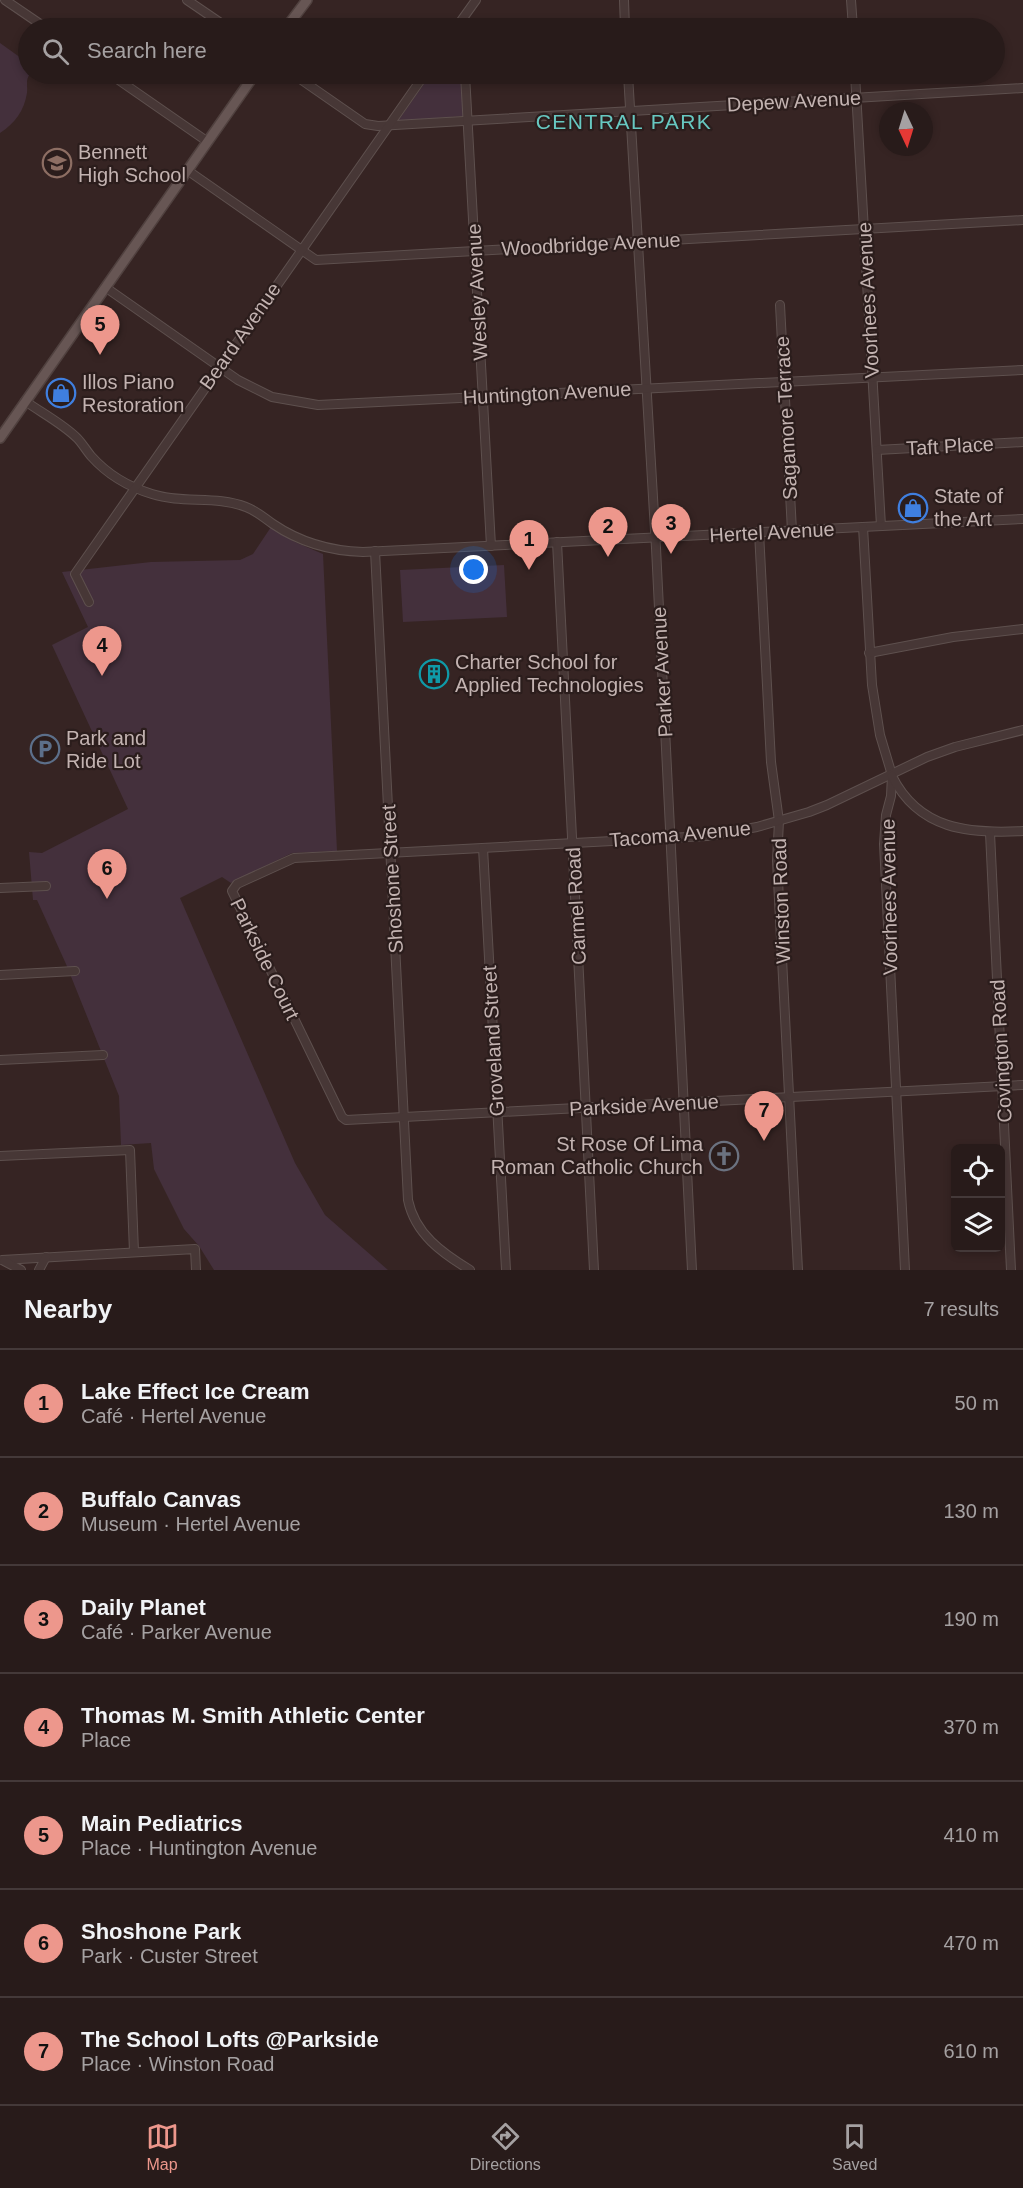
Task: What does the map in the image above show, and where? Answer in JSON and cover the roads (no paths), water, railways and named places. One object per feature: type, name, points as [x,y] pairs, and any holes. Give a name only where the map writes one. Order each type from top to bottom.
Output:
[{"type":"main road","points":[[294,18],[307,0]]},
{"type":"main road","points":[[0,438],[248,84]]},
{"type":"street","points":[[5,0],[31,18]]},
{"type":"street","points":[[188,0],[214,18]]},
{"type":"street","points":[[466,18],[476,0]]},
{"type":"street","points":[[624,0],[625,18]]},
{"type":"street","points":[[851,0],[852,18]]},
{"type":"street","points":[[124,84],[208,142]]},
{"type":"street","name":"Depew Avenue","points":[[307,84],[365,124],[389,125],[1023,88]]},
{"type":"street","name":"Beard Avenue","points":[[88,602],[75,574],[418,84]]},
{"type":"street","name":"Wesley Avenue","points":[[465,84],[491,546]]},
{"type":"street","name":"Parker Avenue","points":[[629,84],[655,538],[692,1270]]},
{"type":"street","name":"Voorhees Avenue","points":[[855,84],[881,526]]},
{"type":"street","name":"Woodbridge Avenue","points":[[187,170],[316,260],[1023,220]]},
{"type":"street","name":"Huntington Avenue","points":[[105,287],[218,367],[254,389],[272,397],[296,402],[340,405],[645,387],[1023,370]]},
{"type":"street","name":"Sagamore Terrace","points":[[780,305],[792,531]]},
{"type":"street","name":"Hertel Avenue","points":[[25,401],[76,437],[100,465],[111,474],[135,488],[170,498],[217,500],[243,506],[257,511],[273,524],[313,545],[345,551],[491,546],[1023,519]]},
{"type":"street","name":"Taft Place","points":[[877,450],[1023,442]]},
{"type":"street","name":"Voorhees Avenue","points":[[863,527],[869,653],[876,715],[892,774],[884,844],[905,1270]]},
{"type":"street","name":"Winston Road","points":[[759,532],[771,762],[779,821],[777,861],[798,1270]]},
{"type":"street","name":"Carmel Road","points":[[557,542],[594,1270]]},
{"type":"street","name":"Shoshone Street","points":[[375,551],[410,1207],[425,1236],[470,1270]]},
{"type":"street","points":[[869,653],[954,637],[1023,629]]},
{"type":"street","name":"Tacoma Avenue","points":[[391,853],[724,834],[779,821],[827,805],[917,762],[955,747],[1023,730]]},
{"type":"street","points":[[892,774],[901,793],[912,804],[944,824],[962,829],[990,832],[1023,831]]},
{"type":"street","name":"Covington Road","points":[[990,832],[1011,1270]]},
{"type":"street","name":"Groveland Street","points":[[483,849],[506,1270]]},
{"type":"street","name":"Parkside Court","points":[[340,1114],[232,891],[237,884],[294,858],[391,853]]},
{"type":"street","points":[[0,888],[46,886]]},
{"type":"street","points":[[0,975],[75,971]]},
{"type":"street","points":[[0,1060],[103,1055]]},
{"type":"street","name":"Parkside Avenue","points":[[340,1114],[347,1120],[1023,1085]]},
{"type":"street","points":[[0,1155],[130,1150],[134,1252]]},
{"type":"street","points":[[1,1259],[195,1249],[196,1270]]},
{"type":"street","points":[[39,1270],[46,1257]]},
{"type":"street","points":[[1,1259],[21,1270]]},
{"type":"place","name":"Bennett High School","points":[[57,163]]},
{"type":"place","name":"Main Pediatrics","points":[[100,355]]},
{"type":"place","name":"Illos Piano Restoration","points":[[61,393]]},
{"type":"place","name":"State of the Art","points":[[913,508]]},
{"type":"place","name":"Daily Planet","points":[[671,554]]},
{"type":"place","name":"Buffalo Canvas","points":[[608,557]]},
{"type":"place","name":"Lake Effect Ice Cream","points":[[529,570]]},
{"type":"place","name":"Charter School for Applied Technologies","points":[[434,674]]},
{"type":"place","name":"Thomas M. Smith Athletic Center","points":[[102,676]]},
{"type":"place","name":"Park and Ride Lot","points":[[45,749]]},
{"type":"place","name":"Shoshone Park","points":[[107,899]]},
{"type":"place","name":"The School Lofts @Parkside","points":[[764,1141]]},
{"type":"place","name":"St Rose Of Lima Roman Catholic Church","points":[[724,1156]]},
{"type":"district","name":"CENTRAL PARK","points":[[624,122]]}]
